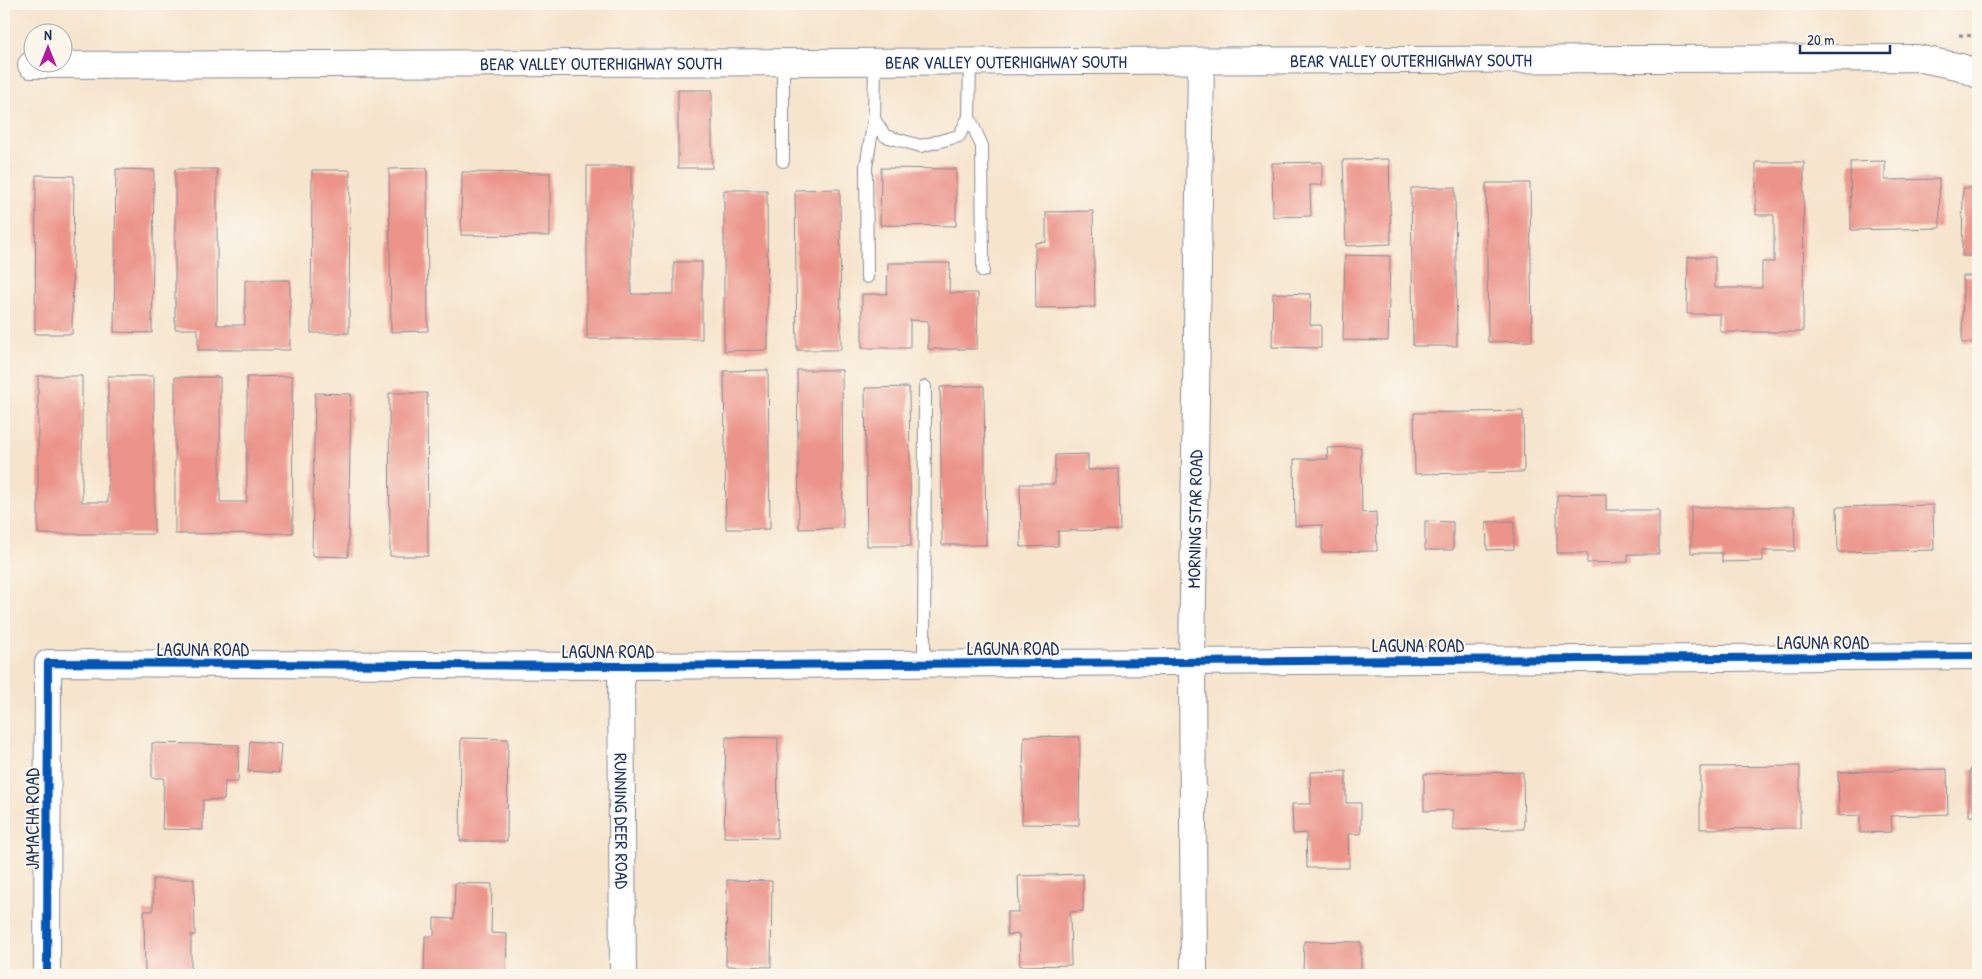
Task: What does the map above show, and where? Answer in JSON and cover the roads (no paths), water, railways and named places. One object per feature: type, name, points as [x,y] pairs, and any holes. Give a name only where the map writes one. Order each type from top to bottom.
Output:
[{"type":"street","name":"BEAR VALLEY OUTERHIGHWAY SOUTH","points":[[72,65],[1917,58],[1961,67],[1978,75]]},
{"type":"street","name":"MORNING STAR ROAD","points":[[1194,975],[1192,662],[1202,62]]},
{"type":"street","name":"LAGUNA ROAD","points":[[48,663],[621,666],[1978,656]]},
{"type":"street","name":"JAMACHA ROAD","points":[[47,975],[48,663]]},
{"type":"street","name":"RUNNING DEER ROAD","points":[[621,666],[623,975]]},
{"type":"lane","points":[[866,277],[866,168],[874,120],[875,62]]},
{"type":"lane","points":[[970,62],[969,117],[982,146],[984,271]]},
{"type":"lane","points":[[783,63],[783,162]]},
{"type":"lane","points":[[874,120],[885,136],[921,146],[959,136],[969,117]]},
{"type":"lane","points":[[924,664],[925,387]]}]
